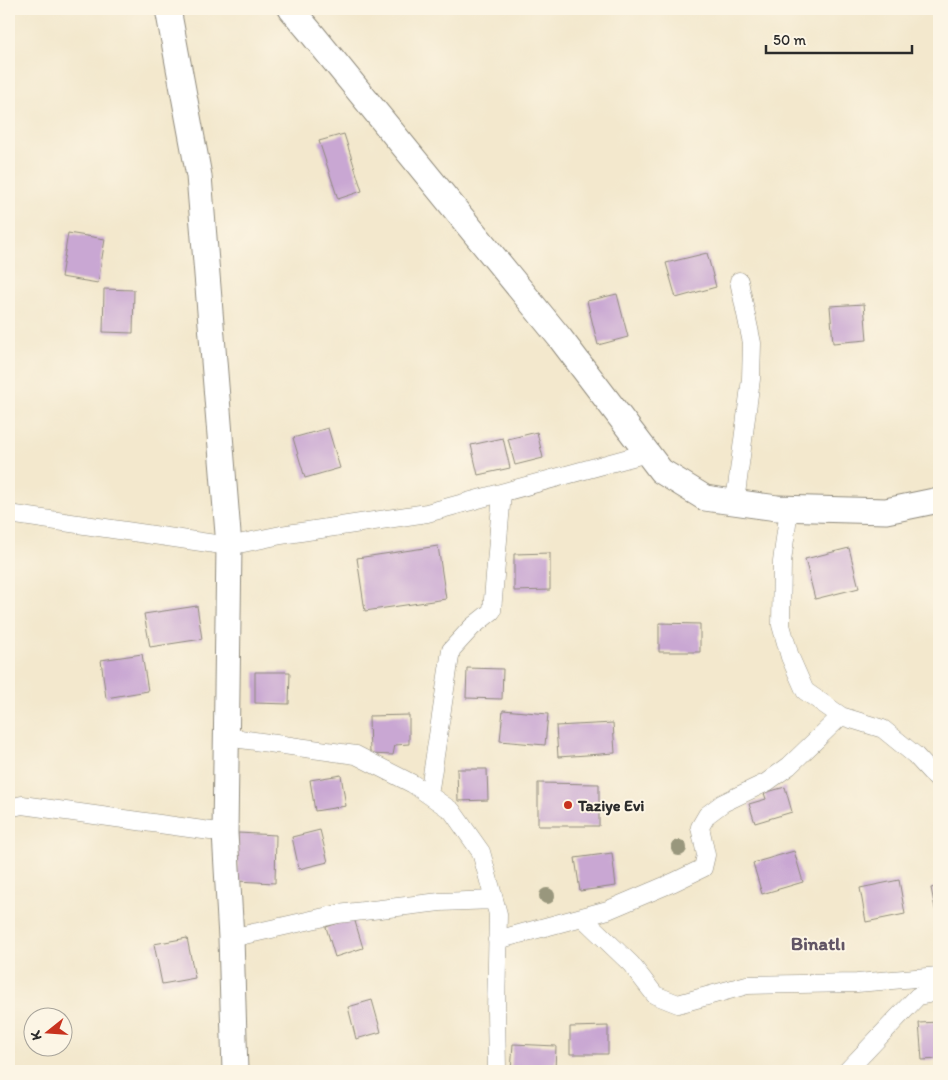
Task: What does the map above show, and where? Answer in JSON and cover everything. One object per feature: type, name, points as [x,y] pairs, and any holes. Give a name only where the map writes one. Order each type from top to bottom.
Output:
[{"type":"street","points":[[168,9],[198,176],[229,546],[225,833],[231,938],[235,1071]]},
{"type":"street","points":[[291,9],[560,338],[661,472],[705,498],[778,508],[886,511],[939,500]]},
{"type":"street","points":[[735,502],[751,380],[752,342],[739,281]]},
{"type":"street","points":[[9,514],[229,546],[281,535],[427,513],[647,453]]},
{"type":"street","points":[[429,795],[451,650],[472,627],[492,611],[502,493]]},
{"type":"street","points":[[789,508],[782,562],[781,626],[790,657],[804,691],[841,716],[883,729],[915,755],[939,780]]},
{"type":"street","points":[[497,940],[608,910],[703,868],[706,855],[700,827],[707,815],[723,803],[767,782],[788,766],[841,716]]},
{"type":"street","points":[[226,737],[356,755],[413,784],[452,811],[481,852],[498,914],[496,1071]]},
{"type":"street","points":[[9,808],[22,805],[225,833]]},
{"type":"street","points":[[231,938],[338,914],[440,902],[494,900]]},
{"type":"street","points":[[582,917],[632,964],[655,995],[678,1004],[747,985],[856,983],[939,976]]},
{"type":"street","points":[[847,1071],[918,996],[939,992]]},
{"type":"building","points":[[344,134],[362,191],[338,199],[319,141]]},
{"type":"building","points":[[68,233],[105,239],[98,283],[61,277]]},
{"type":"building","points":[[707,253],[716,287],[676,298],[666,263]]},
{"type":"building","points":[[104,289],[134,290],[133,333],[103,332]]},
{"type":"building","points":[[617,294],[628,337],[598,345],[587,301]]},
{"type":"building","points":[[864,304],[867,340],[833,343],[830,306]]},
{"type":"building","points":[[328,428],[340,468],[305,478],[293,438]]},
{"type":"building","points":[[537,432],[543,458],[515,465],[508,439]]},
{"type":"building","points":[[503,438],[510,468],[478,475],[471,445]]},
{"type":"building","points":[[438,546],[446,599],[365,611],[357,558]]},
{"type":"building","points":[[849,548],[859,588],[815,599],[805,559]]},
{"type":"building","points":[[550,553],[550,590],[514,591],[514,554]]},
{"type":"building","points":[[197,606],[202,639],[150,647],[144,614]]},
{"type":"building","points":[[659,623],[700,624],[700,652],[659,652]]},
{"type":"building","points":[[142,654],[148,691],[106,698],[101,660]]},
{"type":"building","points":[[467,668],[503,669],[502,699],[466,698]]},
{"type":"building","points":[[255,672],[290,672],[289,704],[255,703]]},
{"type":"building","points":[[503,710],[548,714],[545,745],[500,741]]},
{"type":"building","points":[[409,715],[409,744],[395,745],[393,755],[370,754],[369,716]]},
{"type":"building","points":[[613,723],[615,753],[558,757],[556,726]]},
{"type":"building","points":[[457,769],[487,769],[488,800],[458,801]]},
{"type":"building","points":[[341,775],[346,806],[315,811],[310,780]]},
{"type":"building","name":"Taziye Evi","points":[[538,783],[599,784],[599,826],[538,826]]},
{"type":"building","points":[[785,787],[792,812],[755,823],[749,804],[766,799],[764,793]]},
{"type":"building","points":[[320,830],[328,862],[299,869],[292,837]]},
{"type":"building","points":[[238,833],[276,835],[275,883],[237,881]]},
{"type":"building","points":[[794,851],[803,882],[762,894],[753,863]]},
{"type":"building","points":[[612,853],[616,886],[580,891],[575,858]]},
{"type":"building","points":[[899,880],[905,914],[866,922],[860,888]]},
{"type":"building","points":[[939,886],[939,918],[937,918],[931,888]]},
{"type":"building","points":[[354,918],[363,948],[335,957],[326,927]]},
{"type":"building","points":[[187,938],[195,978],[162,984],[154,944]]},
{"type":"building","points":[[372,1000],[381,1032],[356,1039],[348,1007]]},
{"type":"building","points":[[939,1022],[939,1059],[922,1060],[919,1023]]},
{"type":"building","points":[[608,1026],[608,1054],[570,1054],[570,1027]]},
{"type":"building","points":[[513,1044],[556,1046],[555,1071],[511,1071]]},
{"type":"place","name":"Taziye Evi","points":[[568,805]]},
{"type":"district","name":"Binatlı","points":[[818,943]]}]
